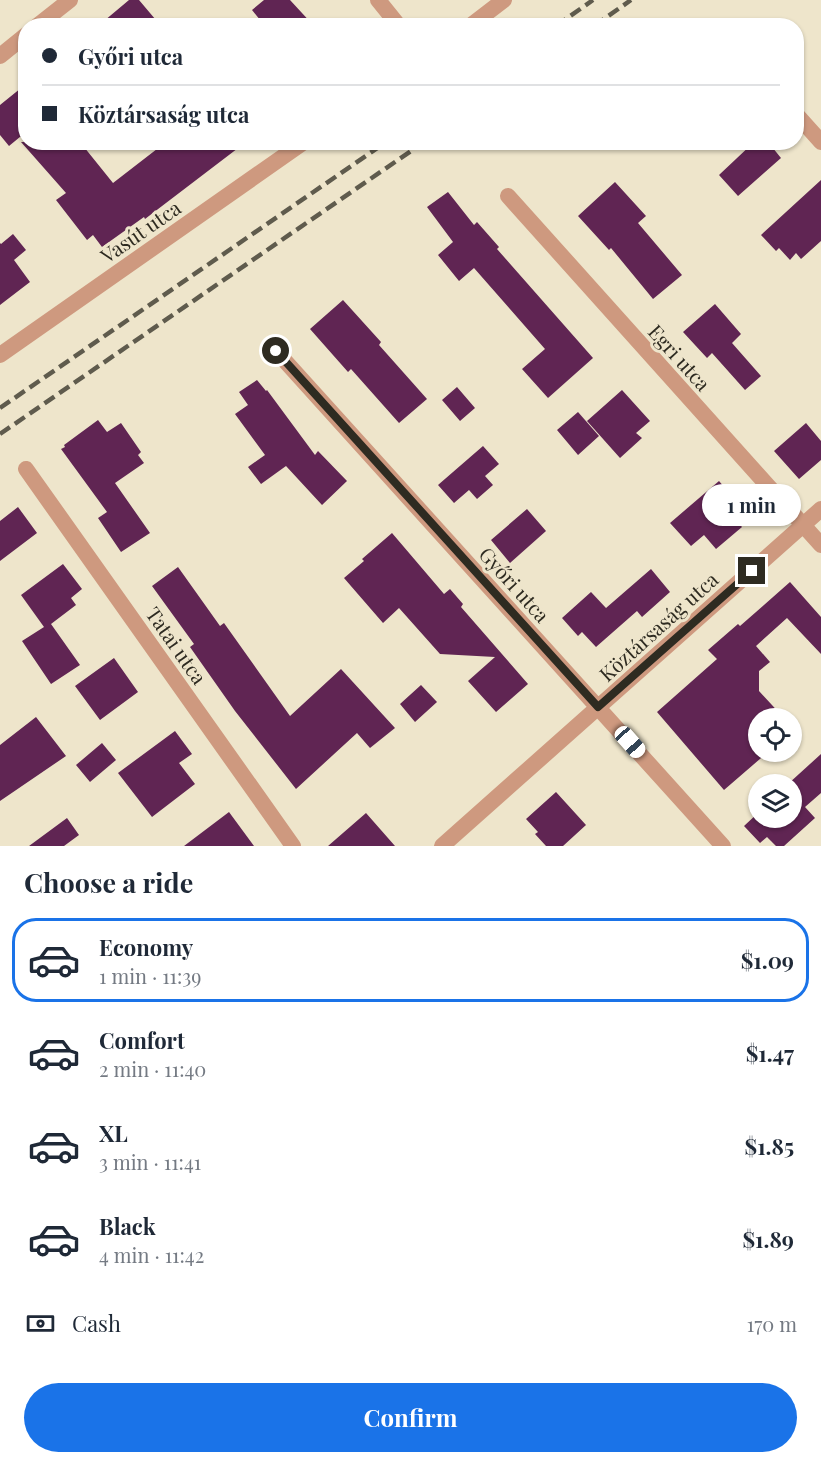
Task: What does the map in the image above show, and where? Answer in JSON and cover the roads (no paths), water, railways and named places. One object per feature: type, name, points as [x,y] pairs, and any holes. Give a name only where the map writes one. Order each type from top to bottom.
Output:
[{"type":"street","points":[[47,18],[70,0]]},
{"type":"street","points":[[378,0],[393,18]]},
{"type":"street","points":[[480,18],[504,0]]},
{"type":"street","points":[[0,56],[18,41]]},
{"type":"street","points":[[804,123],[821,142]]},
{"type":"street","name":"Vasút utca","points":[[0,355],[293,150]]},
{"type":"street","name":"Egri utca","points":[[508,196],[821,545]]},
{"type":"street","name":"Győri utca","points":[[276,351],[723,846]]},
{"type":"street","name":"Tatai utca","points":[[26,469],[293,846]]},
{"type":"street","name":"Köztársaság utca","points":[[442,846],[821,509]]},
{"type":"railway","points":[[567,18],[593,0]]},
{"type":"railway","points":[[605,18],[631,0]]},
{"type":"railway","points":[[0,408],[374,150]]},
{"type":"railway","points":[[0,434],[412,150]]}]
